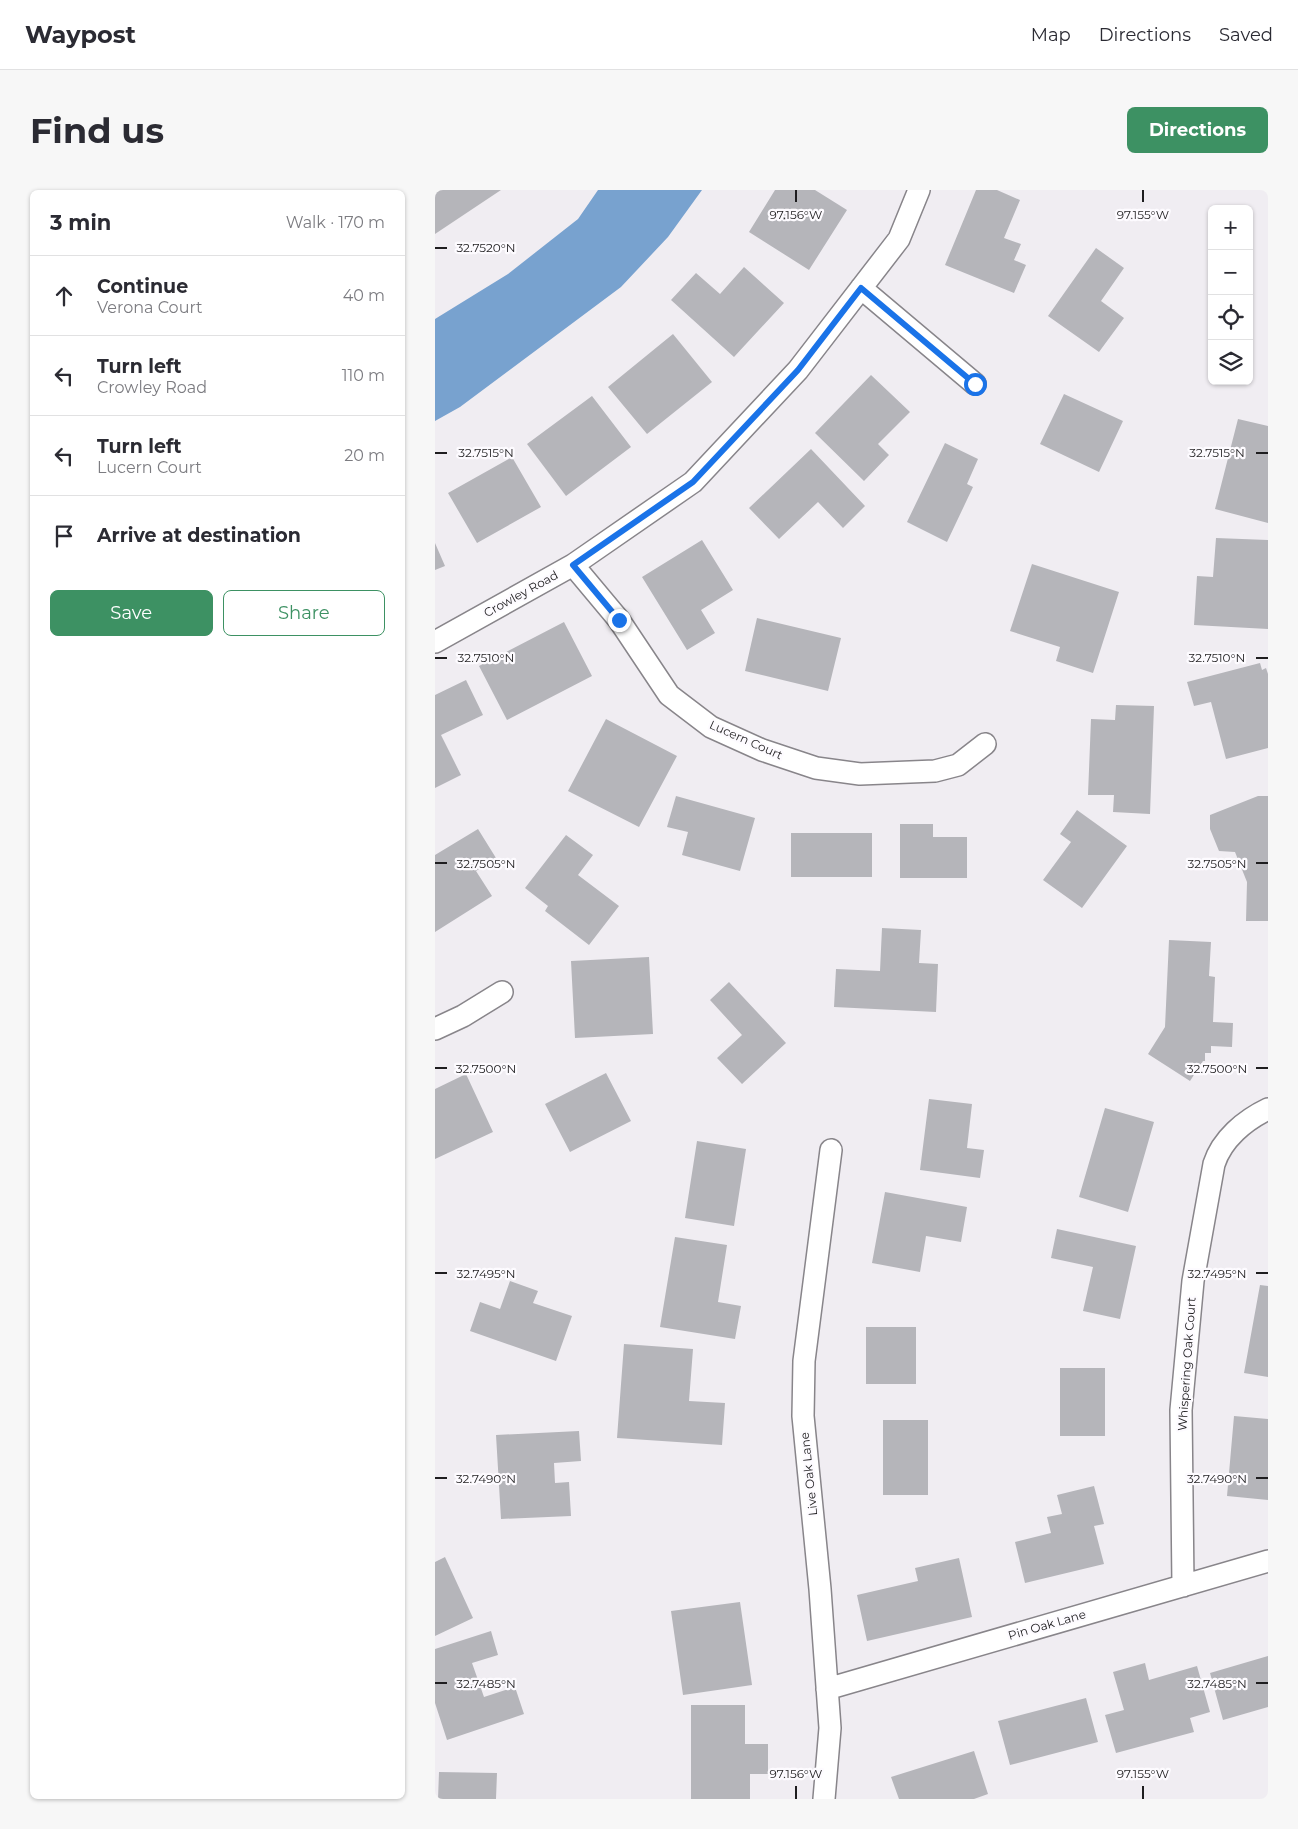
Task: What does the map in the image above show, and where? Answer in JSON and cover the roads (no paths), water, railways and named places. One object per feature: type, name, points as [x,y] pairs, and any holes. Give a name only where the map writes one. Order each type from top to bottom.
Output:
[{"type":"street","name":"Crowley Road","points":[[435,642],[573,565],[693,482],[798,370],[899,239],[919,190]]},
{"type":"street","points":[[861,288],[975,384]]},
{"type":"street","name":"Lucern Court","points":[[573,565],[619,620],[669,695],[711,727],[762,750],[816,768],[859,774],[935,771],[958,765],[985,744]]},
{"type":"street","points":[[435,1029],[463,1016],[502,992]]},
{"type":"street","name":"Whispering Oak Court","points":[[1183,1586],[1181,1410],[1196,1262],[1217,1153],[1234,1132],[1254,1116],[1268,1109]]},
{"type":"street","name":"Live Oak Lane","points":[[824,1799],[830,1728],[820,1588],[803,1416],[804,1361],[831,1150]]},
{"type":"street","name":"Pin Oak Lane","points":[[827,1689],[1268,1561]]},
{"type":"water","points":[[598,190],[702,190],[668,237],[621,287],[460,407],[435,421],[435,319],[508,274],[578,219]]}]
